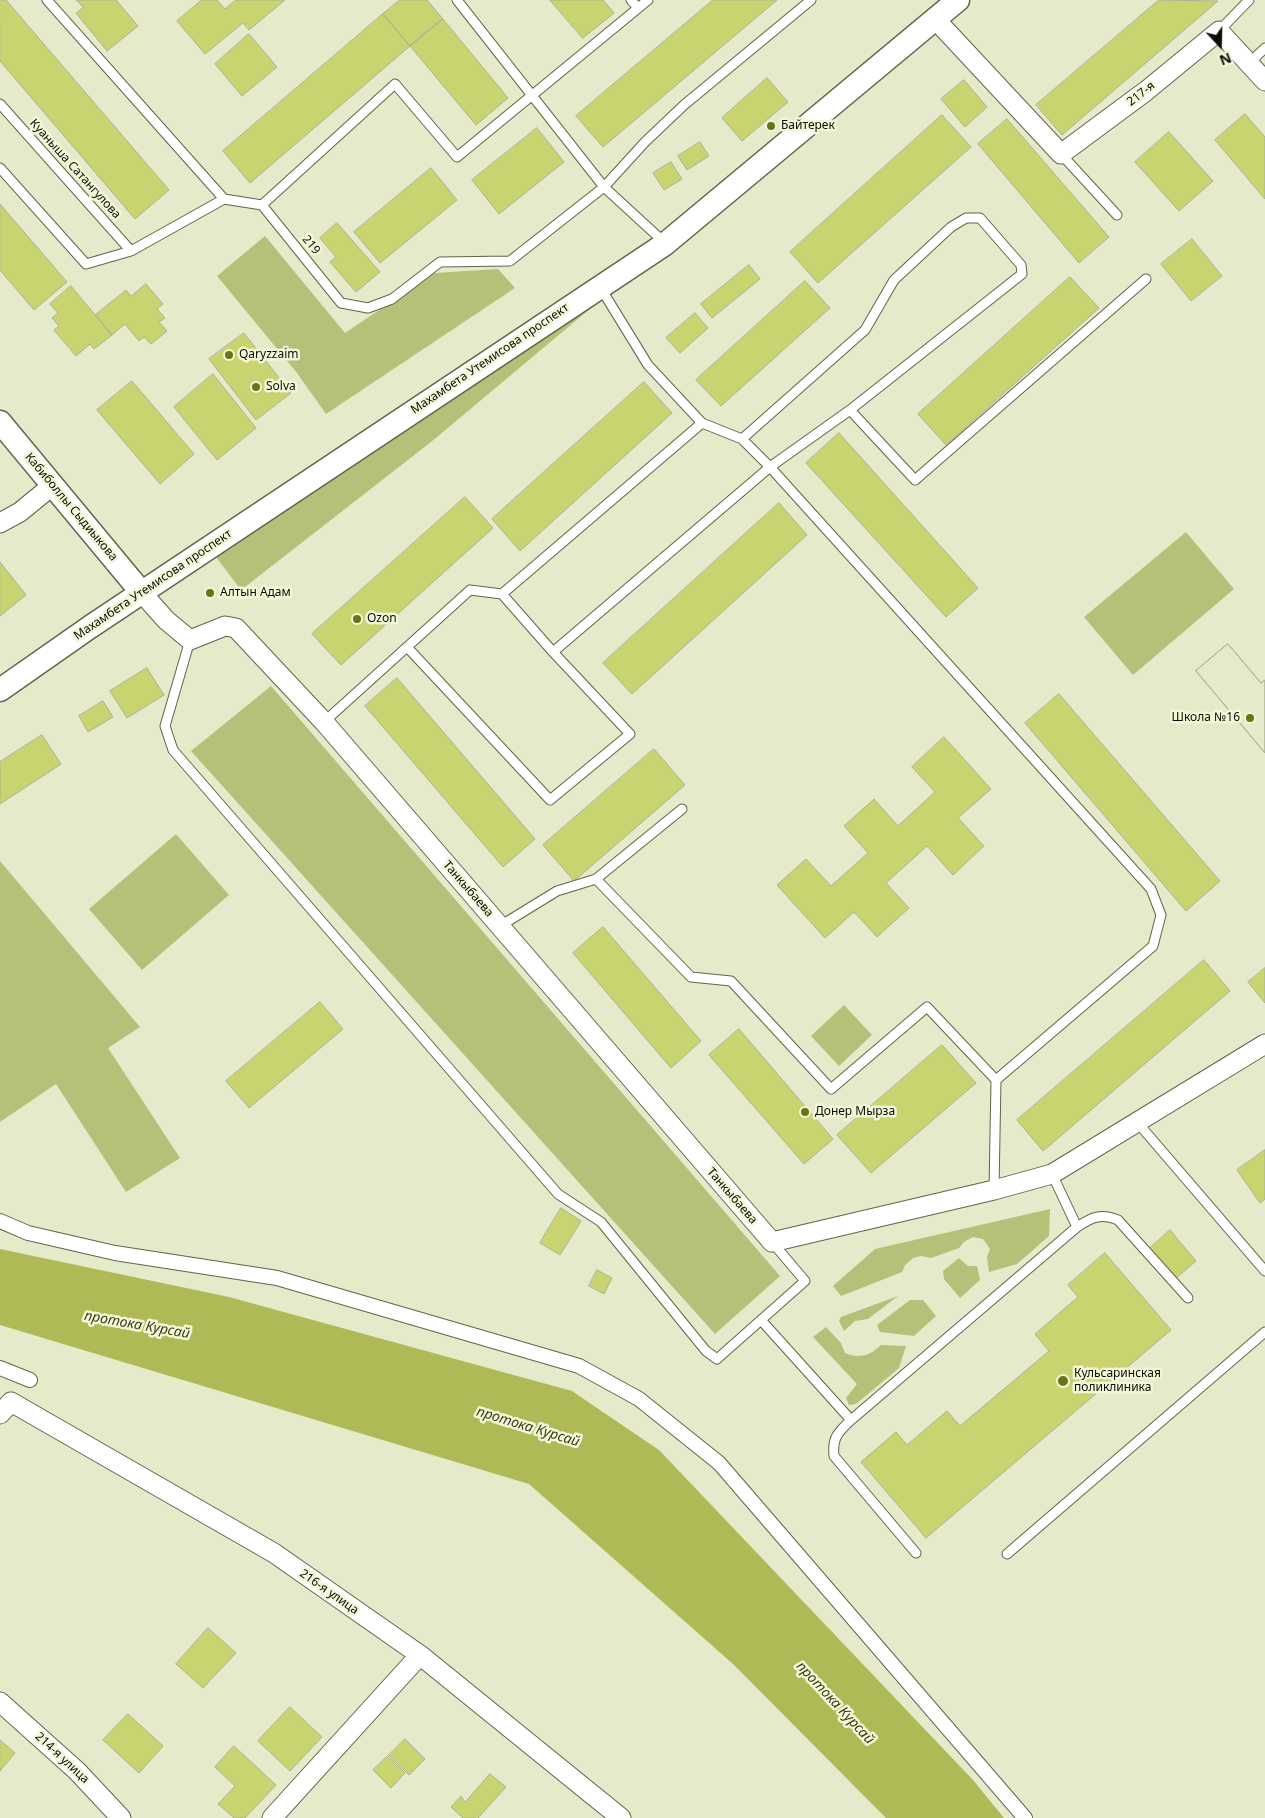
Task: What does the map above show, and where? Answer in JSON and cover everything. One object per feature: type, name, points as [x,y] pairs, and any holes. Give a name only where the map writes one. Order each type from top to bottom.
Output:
[{"type":"street","name":"Махамбета Утемисова проспект","points":[[0,690],[665,244],[958,0]]},
{"type":"street","points":[[936,20],[1061,154]]},
{"type":"street","points":[[1219,31],[1265,81]]},
{"type":"street","name":"217-я","points":[[1061,154],[1146,91],[1219,31]]},
{"type":"street","name":"Кабиболлы Сыдиыкова","points":[[0,422],[142,593]]},
{"type":"street","points":[[0,523],[20,512],[53,485]]},
{"type":"street","points":[[142,593],[166,620],[190,640]]},
{"type":"street","name":"Танкыбаева","points":[[190,640],[225,626],[236,628],[324,722],[772,1242]]},
{"type":"street","points":[[772,1242],[994,1190],[1052,1174],[1265,1044]]},
{"type":"street","points":[[0,1221],[28,1233],[115,1253],[277,1278],[579,1366],[639,1399],[719,1463],[1025,1818]]},
{"type":"street","points":[[0,1368],[30,1380]]},
{"type":"street","name":"216-я улица","points":[[6,1408],[274,1553],[420,1655],[621,1818]]},
{"type":"street","points":[[272,1818],[420,1655]]},
{"type":"street","name":"214-я улица","points":[[0,1702],[77,1771],[120,1818]]},
{"type":"lane","points":[[46,0],[224,199]]},
{"type":"lane","points":[[457,0],[604,187],[665,244]]},
{"type":"lane","points":[[631,0],[638,8]]},
{"type":"lane","points":[[0,168],[86,264],[131,251],[224,199],[262,205],[395,84],[457,157],[648,0]]},
{"type":"lane","name":"219","points":[[262,205],[341,303],[368,308],[392,299],[440,262],[510,261],[604,187],[645,142],[684,105],[811,0]]},
{"type":"lane","points":[[1219,31],[1249,0]]},
{"type":"lane","points":[[1249,63],[1265,48]]},
{"type":"lane","name":"Куаныша Сатангулова","points":[[0,104],[131,251]]},
{"type":"lane","points":[[1061,154],[1117,216]]},
{"type":"lane","points":[[553,652],[770,467],[850,410],[1022,274],[1021,265],[980,218],[966,218],[951,227],[894,280],[865,330],[742,440]]},
{"type":"lane","points":[[850,410],[915,480],[1146,279]]},
{"type":"lane","points":[[600,287],[648,365],[702,423],[742,440],[770,467],[1151,889],[1161,915],[1153,946],[996,1080]]},
{"type":"lane","points":[[502,594],[702,423]]},
{"type":"lane","points":[[324,722],[470,590],[502,594],[630,734],[550,800],[407,647]]},
{"type":"lane","points":[[190,640],[165,726],[173,750],[558,1194],[602,1222],[706,1351],[717,1359],[805,1281],[772,1242]]},
{"type":"lane","points":[[500,926],[557,891],[596,879],[682,809]]},
{"type":"lane","points":[[596,879],[691,977],[731,981],[831,1090],[927,1007],[996,1080],[994,1190]]},
{"type":"lane","points":[[1137,1122],[1265,1271]]},
{"type":"lane","points":[[1052,1174],[1077,1227]]},
{"type":"lane","points":[[916,1552],[834,1456],[833,1444],[837,1433],[1077,1227],[1092,1217],[1105,1215],[1118,1220],[1188,1298]]},
{"type":"lane","points":[[761,1320],[851,1420]]},
{"type":"lane","points":[[1007,1554],[1265,1332]]},
{"type":"shaded area","points":[[265,236],[345,333],[434,273],[498,269],[515,288],[326,414],[297,373],[217,276]]},
{"type":"shaded area","points":[[588,303],[591,308],[431,442],[241,590],[216,557]]},
{"type":"shaded area","points":[[1186,532],[1234,589],[1133,675],[1084,617]]},
{"type":"shaded area","points":[[271,686],[780,1276],[715,1334],[191,751]]},
{"type":"shaded area","points":[[176,834],[229,895],[142,970],[89,909]]},
{"type":"shaded area","points":[[0,861],[140,1027],[108,1048],[180,1158],[126,1192],[56,1084],[0,1122]]},
{"type":"shaded area","points":[[844,1005],[872,1035],[839,1066],[811,1036]]},
{"type":"shaded area","points":[[1050,1209],[1049,1236],[1017,1264],[989,1272],[987,1257],[990,1249],[983,1239],[973,1237],[964,1242],[959,1248],[931,1258],[921,1256],[913,1258],[905,1265],[902,1272],[841,1296],[833,1286],[875,1249]]},
{"type":"shaded area","points":[[959,1258],[968,1266],[977,1266],[980,1280],[960,1298],[944,1279],[943,1271]]},
{"type":"shaded area","points":[[898,1296],[868,1319],[855,1321],[844,1331],[839,1321],[841,1317]]},
{"type":"shaded area","points":[[910,1300],[923,1300],[936,1316],[914,1336],[880,1332],[877,1325]]},
{"type":"shaded area","points":[[826,1327],[841,1343],[845,1353],[850,1355],[860,1356],[868,1354],[881,1345],[906,1346],[899,1368],[856,1404],[849,1405],[846,1398],[857,1384],[813,1337]]},
{"type":"water","name":"протока Курсай","points":[[0,1249],[229,1297],[572,1391],[659,1450],[973,1780],[1004,1818],[886,1818],[733,1664],[529,1484],[0,1325]]},
{"type":"building","points":[[0,0],[6,0],[169,190],[135,219],[0,61]]},
{"type":"building","points":[[77,0],[116,0],[138,26],[107,51],[76,13],[83,8]]},
{"type":"building","points":[[202,0],[217,0],[225,9],[236,0],[285,0],[249,30],[243,23],[205,54],[177,21]]},
{"type":"building","points":[[400,0],[427,0],[443,19],[410,46],[383,14]]},
{"type":"building","points":[[550,0],[603,0],[614,13],[583,38]]},
{"type":"building","points":[[713,0],[777,0],[603,147],[576,116]]},
{"type":"building","points":[[1159,0],[1218,1],[1062,135],[1036,105]]},
{"type":"building","points":[[383,14],[410,46],[250,183],[223,151]]},
{"type":"building","points":[[443,19],[508,98],[476,125],[410,46]]},
{"type":"building","points":[[249,34],[277,67],[242,96],[215,64]]},
{"type":"building","points":[[767,78],[788,102],[742,141],[722,118]]},
{"type":"building","points":[[964,80],[987,107],[965,127],[941,99]]},
{"type":"building","points":[[1245,114],[1265,137],[1265,199],[1215,140]]},
{"type":"building","points":[[942,115],[971,147],[818,283],[790,252]]},
{"type":"building","points":[[1007,119],[1109,237],[1079,263],[978,144]]},
{"type":"building","points":[[537,128],[564,162],[499,214],[472,180]]},
{"type":"building","points":[[1169,132],[1213,181],[1179,211],[1135,162]]},
{"type":"building","points":[[700,142],[709,156],[687,170],[678,156]]},
{"type":"building","points":[[671,162],[682,179],[664,190],[653,173]]},
{"type":"building","points":[[431,168],[457,200],[380,263],[354,232]]},
{"type":"building","points":[[0,204],[67,282],[34,310],[0,270]]},
{"type":"building","points":[[337,223],[380,272],[356,292],[330,262],[336,257],[320,238]]},
{"type":"building","points":[[1192,239],[1222,276],[1191,301],[1161,264]]},
{"type":"building","points":[[749,265],[760,279],[712,318],[701,304]]},
{"type":"building","points":[[1070,277],[1099,308],[946,445],[918,414]]},
{"type":"building","points":[[805,281],[830,308],[721,406],[696,380]]},
{"type":"building","points":[[146,284],[163,304],[157,309],[165,318],[159,322],[167,331],[151,344],[144,337],[139,341],[125,324],[112,335],[95,315],[126,290],[131,296]]},
{"type":"building","points":[[71,286],[112,335],[94,349],[90,344],[76,356],[54,330],[59,326],[52,318],[58,313],[50,304]]},
{"type":"building","points":[[695,313],[708,328],[680,353],[666,338]]},
{"type":"building","points":[[244,333],[291,393],[256,420],[209,359]]},
{"type":"building","points":[[213,374],[256,428],[217,460],[174,407]]},
{"type":"building","points":[[132,381],[194,454],[160,484],[97,410]]},
{"type":"building","points":[[644,382],[672,413],[520,551],[492,519]]},
{"type":"building","points":[[839,433],[978,588],[946,617],[806,463]]},
{"type":"building","points":[[465,497],[493,528],[341,665],[312,634]]},
{"type":"building","points":[[779,503],[807,535],[632,694],[603,663]]},
{"type":"building","points":[[0,562],[26,595],[0,616]]},
{"type":"building","name":"Школа №16","points":[[1228,644],[1261,683],[1265,680],[1265,753],[1196,671]]},
{"type":"building","name":"Школа №16","points":[[1228,644],[1261,683],[1265,680],[1265,753],[1196,671]]},
{"type":"building","points":[[147,668],[164,695],[127,718],[110,691]]},
{"type":"building","points":[[397,678],[535,839],[503,867],[365,706]]},
{"type":"building","points":[[1059,694],[1220,881],[1186,911],[1025,723]]},
{"type":"building","points":[[103,701],[113,717],[88,732],[79,716]]},
{"type":"building","points":[[42,735],[61,764],[0,804],[0,762]]},
{"type":"building","points":[[944,737],[991,789],[958,818],[984,846],[953,875],[927,846],[886,883],[909,908],[877,937],[854,912],[825,938],[777,885],[806,859],[831,886],[868,853],[844,826],[874,799],[898,826],[935,792],[912,767]]},
{"type":"building","points":[[654,749],[685,785],[574,881],[543,845]]},
{"type":"building","points":[[603,927],[701,1041],[671,1068],[573,953]]},
{"type":"building","points":[[1204,960],[1230,991],[1043,1151],[1017,1120]]},
{"type":"building","points":[[1265,968],[1265,1003],[1248,982]]},
{"type":"building","points":[[320,1002],[343,1029],[249,1108],[226,1081]]},
{"type":"building","points":[[739,1029],[833,1139],[804,1164],[709,1055]]},
{"type":"building","points":[[942,1045],[976,1083],[871,1173],[837,1135]]},
{"type":"building","points":[[1265,1150],[1265,1199],[1260,1203],[1237,1170]]},
{"type":"building","points":[[561,1208],[581,1221],[560,1255],[540,1243]]},
{"type":"building","points":[[1170,1230],[1196,1261],[1174,1280],[1148,1250]]},
{"type":"building","name":"Кульсаринская поликлиника","points":[[1105,1253],[1171,1330],[926,1538],[861,1462],[896,1432],[907,1445],[947,1411],[960,1426],[1049,1351],[1035,1334],[1078,1297],[1068,1285]]},
{"type":"building","points":[[597,1270],[612,1278],[604,1294],[589,1286]]},
{"type":"building","points":[[208,1628],[236,1653],[203,1688],[176,1664]]},
{"type":"building","points":[[290,1707],[322,1737],[290,1771],[258,1741]]},
{"type":"building","points":[[128,1714],[163,1746],[139,1773],[103,1740]]},
{"type":"building","points":[[405,1739],[425,1759],[409,1775],[389,1755]]},
{"type":"building","points":[[0,1740],[15,1753],[0,1771]]},
{"type":"building","points":[[234,1746],[276,1785],[245,1818],[234,1818],[218,1804],[235,1786],[215,1767]]},
{"type":"building","points":[[388,1756],[405,1773],[391,1788],[373,1770]]},
{"type":"building","points":[[490,1774],[506,1787],[478,1818],[463,1818],[451,1807],[461,1796],[465,1802]]},
{"type":"place","name":"Байтерек","points":[[771,126]]},
{"type":"place","name":"Qaryzzaim","points":[[229,355]]},
{"type":"place","name":"Solva","points":[[256,387]]},
{"type":"place","name":"Алтын Адам","points":[[210,593]]},
{"type":"place","name":"Ozon","points":[[357,619]]},
{"type":"place","name":"Школа №16","points":[[1250,718]]},
{"type":"place","name":"Донер Мырза","points":[[805,1112]]},
{"type":"place","name":"Кульсаринская поликлиника","points":[[1063,1381]]}]
